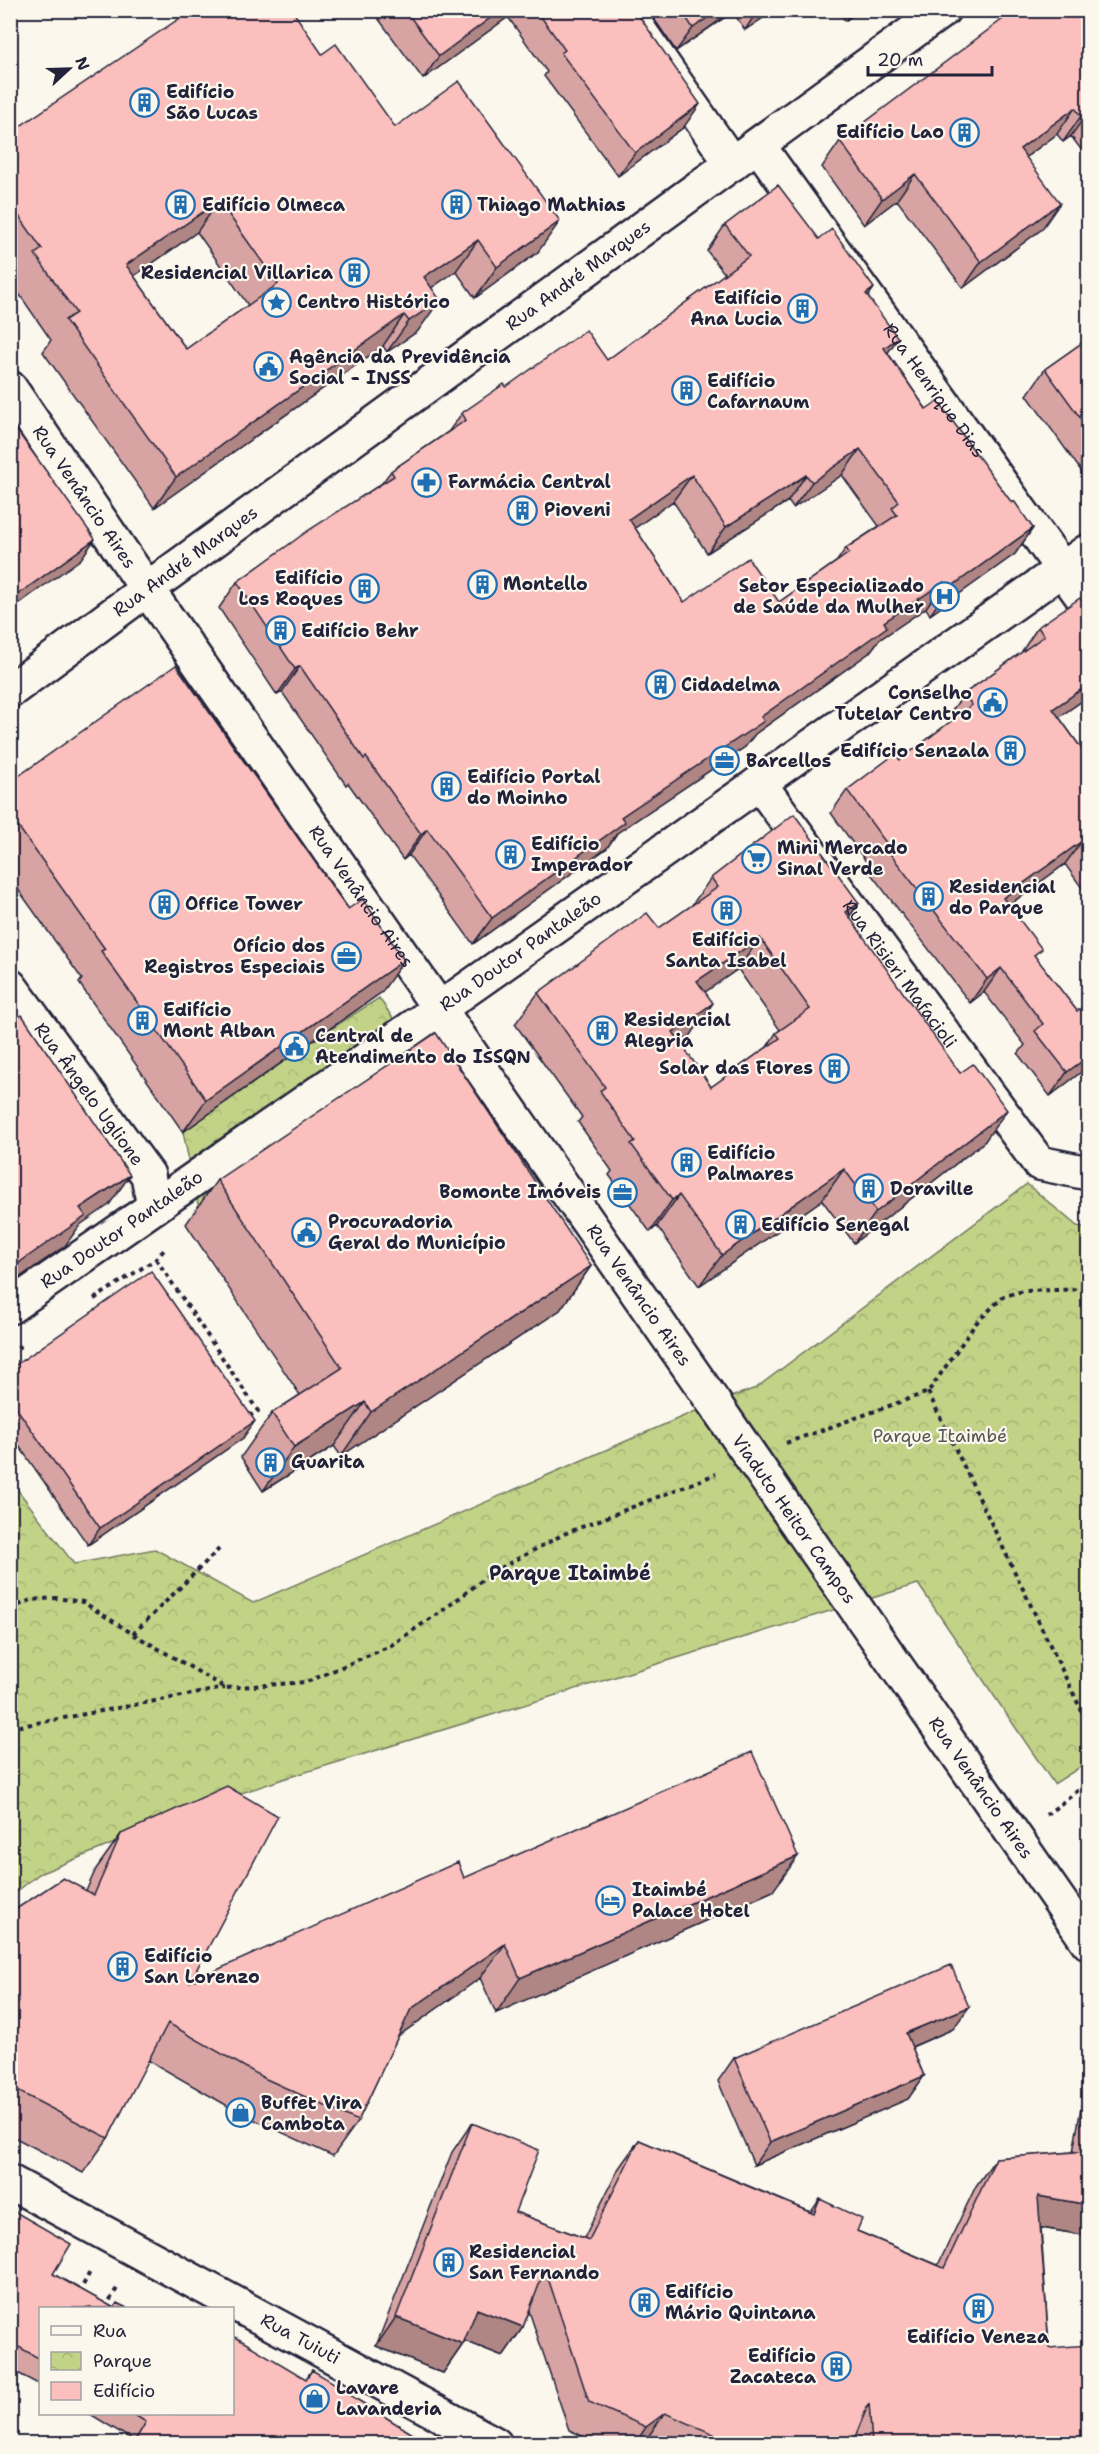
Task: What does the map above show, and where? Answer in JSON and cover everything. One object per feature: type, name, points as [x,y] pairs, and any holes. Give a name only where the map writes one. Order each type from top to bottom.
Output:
[{"type":"street","name":"Rua Henrique Dias","points":[[625,10],[1076,560],[1089,605]]},
{"type":"street","name":"Rua André Marques","points":[[10,691],[943,10]]},
{"type":"street","name":"Rua Venâncio Aires","points":[[10,388],[147,589],[714,1403]]},
{"type":"street","name":"Rua Doutor Pantaleão","points":[[10,1307],[439,1009],[1076,560]]},
{"type":"street","name":"Rua Risieri Mafacioli","points":[[759,783],[1039,1163],[1089,1173]]},
{"type":"street","name":"Rua Ângelo Uglione","points":[[10,986],[148,1175],[154,1207]]},
{"type":"street","name":"Viaduto Heitor Campos","points":[[714,1403],[874,1635]]},
{"type":"street","name":"Rua Venâncio Aires","points":[[874,1635],[1089,1942]]},
{"type":"street","name":"Rua Tuiuti","points":[[10,2182],[495,2444]]},
{"type":"path","points":[[156,1259],[258,1412],[243,1421]]},
{"type":"path","points":[[782,1445],[928,1392],[976,1323],[1004,1296],[1024,1291],[1089,1289]]},
{"type":"path","points":[[928,1392],[1089,1724]]},
{"type":"path","points":[[10,1728],[226,1688],[308,1682],[390,1646],[447,1608],[493,1572],[564,1534],[726,1470]]},
{"type":"path","points":[[133,1634],[219,1550]]},
{"type":"path","points":[[10,1609],[31,1600],[56,1598],[83,1602],[226,1688]]},
{"type":"path","points":[[1045,1816],[1089,1784]]},
{"type":"path","points":[[75,2299],[92,2270]]},
{"type":"path","points":[[106,2307],[119,2285]]},
{"type":"green space","points":[[379,998],[425,1065],[200,1214],[183,1132],[320,1036]]},
{"type":"green space","name":"Parque Itaimbé","points":[[1027,1184],[1077,1226],[1088,1228],[1088,1762],[1054,1784],[918,1584],[283,1779],[215,1802],[39,1874],[11,1896],[11,1481],[74,1564],[155,1549],[253,1603],[714,1403],[756,1388]]},
{"type":"building","points":[[192,10],[292,10],[322,54],[336,44],[395,127],[459,81],[560,221],[497,267],[478,240],[424,277],[440,300],[409,321],[404,315],[176,477],[65,320],[76,313],[35,254],[42,249],[10,203],[10,133]],"holes":[[[219,201],[278,284],[186,349],[126,265]]]},
{"type":"building","points":[[405,10],[501,10],[439,56]]},
{"type":"building","points":[[536,10],[635,10],[700,104],[635,153],[561,53],[565,50]]},
{"type":"building","points":[[681,10],[718,10],[693,28]]},
{"type":"building","points":[[1015,10],[1080,10],[1089,23],[1089,111],[1081,116],[1075,108],[1020,149],[1060,203],[981,262],[915,174],[882,199],[840,141]]},
{"type":"building","points":[[778,185],[819,239],[832,229],[874,288],[866,294],[898,338],[884,348],[926,409],[938,401],[1012,503],[1014,501],[1033,528],[948,589],[944,582],[884,622],[887,627],[761,717],[764,721],[621,817],[625,822],[492,918],[427,829],[421,834],[366,757],[364,759],[300,666],[295,669],[237,582],[309,530],[394,476],[391,471],[466,420],[462,413],[504,384],[506,387],[586,330],[607,360],[749,256],[725,225]],"holes":[[[860,449],[899,502],[892,508],[897,515],[846,548],[849,553],[779,602],[748,558],[684,602],[629,519],[692,475],[726,527],[806,475],[812,482]]]},
{"type":"building","points":[[1089,338],[1089,430],[1045,369]]},
{"type":"building","points":[[10,421],[95,539],[10,600]]},
{"type":"building","points":[[1080,598],[1089,610],[1089,684],[1053,709],[1089,759],[1089,851],[1082,841],[1003,898],[1042,949],[1034,955],[1077,1011],[1089,1003],[1089,1056],[1067,1072],[1035,1031],[1043,1024],[1001,968],[987,979],[884,846],[887,844],[847,790],[895,754],[900,760],[972,705],[964,694],[1044,636],[1038,627]]},
{"type":"building","name":"Office Tower","points":[[176,665],[348,909],[363,899],[404,960],[206,1100],[101,951],[105,949],[10,815],[10,782]]},
{"type":"building","points":[[794,814],[859,903],[846,912],[960,1073],[973,1064],[1007,1110],[876,1212],[844,1169],[722,1255],[679,1195],[672,1200],[631,1144],[635,1141],[600,1091],[605,1087],[538,993],[647,913],[659,928],[718,887],[711,878]],"holes":[[[760,938],[810,1009],[776,1033],[780,1038],[711,1087],[673,1032],[713,1003],[697,981]]]},
{"type":"building","points":[[22,1015],[130,1175],[80,1208],[86,1216],[20,1262],[14,1269],[13,1277],[10,1278],[10,1023]]},
{"type":"building","points":[[436,1033],[591,1266],[371,1412],[365,1402],[294,1447],[272,1413],[342,1368],[217,1180]]},
{"type":"building","points":[[151,1271],[255,1421],[100,1528],[10,1399],[10,1369]]},
{"type":"building","points":[[752,1752],[798,1856],[520,1978],[505,1944],[411,2009],[358,2121],[264,2078],[168,2023],[108,2138],[10,2087],[16,2072],[10,2069],[10,1913],[63,1878],[94,1895],[121,1834],[227,1786],[278,1816],[190,1982],[458,1862],[464,1878]]},
{"type":"building","points":[[951,1965],[969,2007],[906,2033],[924,2076],[770,2142],[734,2058]]},
{"type":"building","points":[[472,2123],[539,2150],[515,2212],[589,2240],[639,2140],[814,2214],[820,2199],[862,2219],[857,2231],[944,2268],[996,2158],[1089,2150],[1089,2205],[1038,2196],[1049,2348],[1089,2345],[1089,2444],[872,2444],[869,2403],[852,2444],[720,2444],[723,2438],[665,2413],[646,2427],[589,2402],[545,2269],[523,2327],[477,2309],[463,2344],[396,2317]]},
{"type":"building","points":[[12,2210],[71,2244],[53,2274],[112,2307],[39,2307],[39,2358],[12,2343],[10,2347],[10,2213]]},
{"type":"building","points":[[234,2336],[306,2379],[312,2370],[429,2444],[133,2444],[146,2422],[135,2415],[234,2415]]},
{"type":"place","name":"Edifício São Lucas","points":[[145,102]]},
{"type":"place","name":"Edifício Lao","points":[[965,132]]},
{"type":"place","name":"Edifício Olmeca","points":[[181,205]]},
{"type":"place","name":"Thiago Mathias","points":[[456,205]]},
{"type":"place","name":"Residencial Villarica","points":[[354,273]]},
{"type":"place","name":"Centro Histórico","points":[[276,302]]},
{"type":"place","name":"Edifício Ana Lucia","points":[[803,308]]},
{"type":"place","name":"Agência da Previdência Social - INSS","points":[[268,367]]},
{"type":"place","name":"Edifício Cafarnaum","points":[[686,391]]},
{"type":"place","name":"Farmácia Central","points":[[427,482]]},
{"type":"place","name":"Pioveni","points":[[523,510]]},
{"type":"place","name":"Montello","points":[[482,584]]},
{"type":"place","name":"Edifício Los Roques","points":[[364,588]]},
{"type":"place","name":"Setor Especializado de Saúde da Mulher","points":[[945,596]]},
{"type":"place","name":"Edifício Behr","points":[[280,631]]},
{"type":"place","name":"Cidadelma","points":[[660,685]]},
{"type":"place","name":"Conselho Tutelar Centro","points":[[993,703]]},
{"type":"place","name":"Edifício Senzala","points":[[1010,751]]},
{"type":"place","name":"Barcellos","points":[[725,761]]},
{"type":"place","name":"Edifício Portal do Moinho","points":[[446,787]]},
{"type":"place","name":"Edifício Imperador","points":[[510,854]]},
{"type":"place","name":"Mini Mercado Sinal Verde","points":[[756,858]]},
{"type":"place","name":"Residencial do Parque","points":[[928,897]]},
{"type":"place","name":"Office Tower","points":[[164,904]]},
{"type":"place","name":"Edifício Santa Isabel","points":[[726,911]]},
{"type":"place","name":"Ofício dos Registros Especiais","points":[[346,956]]},
{"type":"place","name":"Edifício Mont Alban","points":[[142,1020]]},
{"type":"place","name":"Residencial Alegria","points":[[603,1030]]},
{"type":"place","name":"Central de Atendimento do ISSQN","points":[[294,1046]]},
{"type":"place","name":"Solar das Flores","points":[[834,1068]]},
{"type":"place","name":"Edifício Palmares","points":[[686,1163]]},
{"type":"place","name":"Doraville","points":[[869,1189]]},
{"type":"place","name":"Bomonte Imóveis","points":[[622,1192]]},
{"type":"place","name":"Edifício Senegal","points":[[740,1225]]},
{"type":"place","name":"Procuradoria Geral do Município","points":[[307,1232]]},
{"type":"place","name":"Guarita","points":[[270,1462]]},
{"type":"place","name":"Itaimbé Palace Hotel","points":[[611,1900]]},
{"type":"place","name":"Edifício San Lorenzo","points":[[123,1966]]},
{"type":"place","name":"Buffet Vira Cambota","points":[[240,2113]]},
{"type":"place","name":"Residencial San Fernando","points":[[448,2262]]},
{"type":"place","name":"Edifício Mário Quintana","points":[[644,2302]]},
{"type":"place","name":"Edifício Veneza","points":[[978,2308]]},
{"type":"place","name":"Edifício Zacateca","points":[[837,2366]]},
{"type":"place","name":"Lavare Lavanderia","points":[[315,2398]]},
{"type":"district","name":"Parque Itaimbé","points":[[570,1573]]}]
